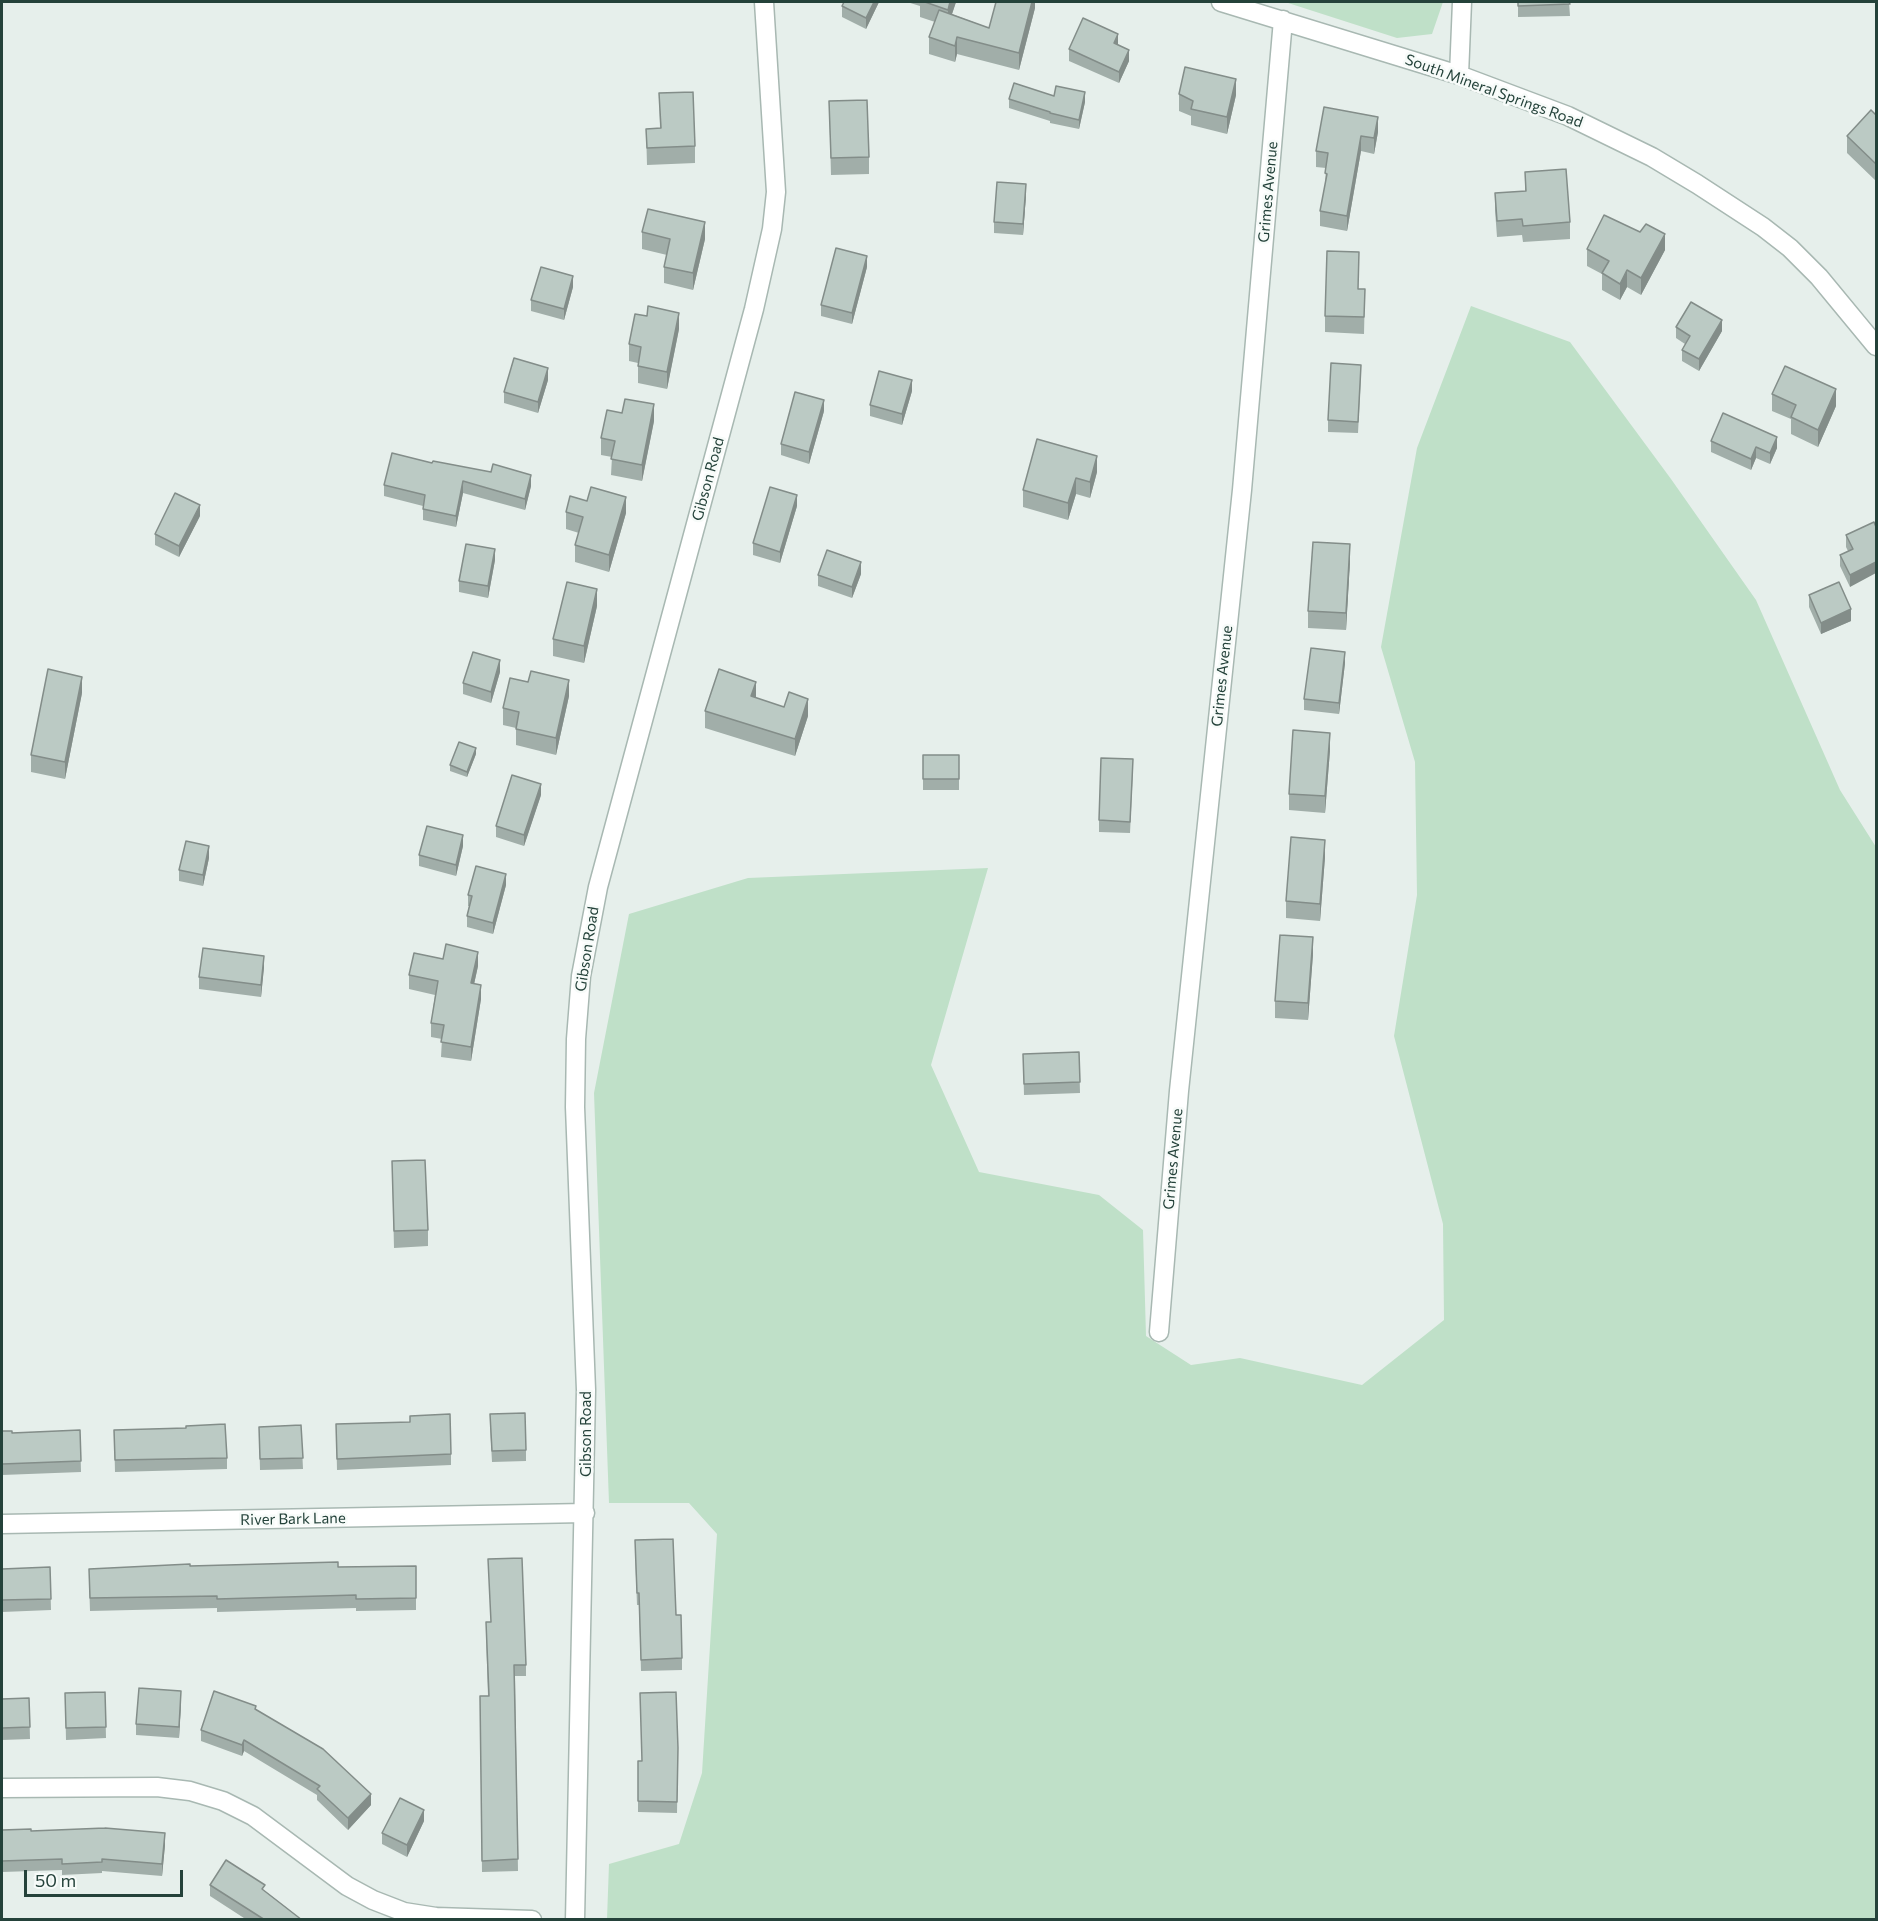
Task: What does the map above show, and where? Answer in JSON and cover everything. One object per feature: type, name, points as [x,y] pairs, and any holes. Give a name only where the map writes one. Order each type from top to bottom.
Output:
[{"type":"street","name":"Gibson Road","points":[[575,1920],[586,1390],[575,1107],[576,1039],[581,976],[598,887],[768,250],[776,192],[764,2]]},
{"type":"street","name":"South Mineral Springs Road","points":[[1221,2],[1459,75],[1568,116],[1652,157],[1754,220],[1790,248],[1819,277],[1876,346]]},
{"type":"street","points":[[1459,75],[1462,2]]},
{"type":"street","name":"Grimes Avenue","points":[[1159,1332],[1179,1091],[1240,506],[1283,20]]},
{"type":"street","name":"River Bark Lane","points":[[2,1524],[585,1513]]},
{"type":"street","points":[[2,1788],[157,1786],[190,1791],[223,1801],[253,1816],[347,1886],[373,1900],[404,1912],[436,1917],[532,1920]]},
{"type":"green space","points":[[1285,2],[1443,2],[1432,34],[1397,38]]},
{"type":"green space","points":[[1471,306],[1570,342],[1671,479],[1756,600],[1840,790],[1876,847],[1876,1919],[607,1919],[609,1864],[679,1844],[702,1773],[717,1534],[689,1503],[609,1503],[594,1093],[629,914],[748,878],[988,868],[931,1065],[979,1172],[1099,1195],[1143,1230],[1146,1336],[1191,1365],[1240,1358],[1362,1385],[1444,1320],[1443,1224],[1394,1036],[1417,895],[1415,762],[1381,647],[1417,448]]},
{"type":"building","points":[[844,2],[874,2],[866,18],[842,6]]},
{"type":"building","points":[[925,2],[950,2],[948,10]]},
{"type":"building","points":[[996,2],[1032,2],[1019,53],[957,37],[955,46],[929,37],[939,10],[989,28]]},
{"type":"building","points":[[1518,2],[1569,2],[1570,4],[1518,6]]},
{"type":"building","points":[[1083,18],[1118,34],[1114,43],[1129,50],[1119,72],[1069,49]]},
{"type":"building","points":[[1185,67],[1236,79],[1227,117],[1191,109],[1193,101],[1179,94]]},
{"type":"building","points":[[1014,83],[1054,96],[1056,86],[1085,92],[1079,120],[1009,99]]},
{"type":"building","points":[[693,92],[695,146],[647,148],[646,129],[661,128],[659,93]]},
{"type":"building","points":[[867,100],[869,157],[831,158],[829,101]]},
{"type":"building","points":[[1324,107],[1378,117],[1374,138],[1361,136],[1347,216],[1320,211],[1327,174],[1325,173],[1328,153],[1316,151]]},
{"type":"building","points":[[1871,110],[1876,115],[1876,164],[1847,136]]},
{"type":"building","points":[[1566,169],[1570,222],[1523,226],[1522,219],[1497,221],[1495,193],[1526,191],[1525,172]]},
{"type":"building","points":[[997,182],[1026,184],[1023,224],[994,222]]},
{"type":"building","points":[[648,209],[705,222],[693,273],[664,267],[670,239],[642,232]]},
{"type":"building","points":[[1604,215],[1640,232],[1646,224],[1665,234],[1641,278],[1627,270],[1620,284],[1602,273],[1609,261],[1587,249]]},
{"type":"building","points":[[836,248],[867,256],[852,313],[821,305]]},
{"type":"building","points":[[1327,251],[1359,252],[1358,289],[1365,289],[1364,317],[1325,316]]},
{"type":"building","points":[[541,267],[573,276],[564,309],[531,300]]},
{"type":"building","points":[[1691,302],[1722,320],[1699,359],[1682,350],[1690,336],[1676,327]]},
{"type":"building","points":[[648,306],[679,313],[667,372],[638,366],[641,347],[629,344],[635,314],[647,316]]},
{"type":"building","points":[[514,358],[548,368],[538,402],[504,392]]},
{"type":"building","points":[[1331,363],[1361,365],[1358,422],[1328,420]]},
{"type":"building","points":[[1785,366],[1836,389],[1818,430],[1791,417],[1796,405],[1772,394]]},
{"type":"building","points":[[879,371],[912,380],[902,414],[870,405]]},
{"type":"building","points":[[795,392],[824,400],[809,452],[781,444]]},
{"type":"building","points":[[625,399],[654,404],[642,465],[611,459],[615,441],[601,438],[607,410],[622,413]]},
{"type":"building","points":[[1723,413],[1777,437],[1770,453],[1756,447],[1751,459],[1711,441]]},
{"type":"building","points":[[1037,439],[1097,456],[1090,482],[1076,478],[1068,503],[1023,490]]},
{"type":"building","points":[[392,453],[432,463],[433,461],[491,472],[493,464],[531,475],[525,499],[463,481],[456,516],[423,509],[425,495],[384,485]]},
{"type":"building","points":[[591,487],[626,497],[609,555],[575,545],[583,517],[566,512],[570,496],[587,501]]},
{"type":"building","points":[[770,487],[797,495],[780,552],[753,543]]},
{"type":"building","points":[[175,493],[200,505],[179,546],[155,534]]},
{"type":"building","points":[[1874,522],[1876,562],[1850,575],[1840,555],[1853,549],[1846,535]]},
{"type":"building","points":[[1313,542],[1350,544],[1346,613],[1308,611]]},
{"type":"building","points":[[466,544],[495,549],[488,586],[459,581]]},
{"type":"building","points":[[827,550],[861,562],[852,587],[818,575]]},
{"type":"building","points":[[567,582],[597,589],[584,646],[553,639]]},
{"type":"building","points":[[1839,582],[1851,609],[1821,623],[1809,595]]},
{"type":"building","points":[[1311,648],[1345,652],[1339,703],[1304,699]]},
{"type":"building","points":[[473,652],[500,660],[491,692],[463,683]]},
{"type":"building","points":[[48,669],[82,677],[65,762],[31,755]]},
{"type":"building","points":[[719,669],[756,682],[751,696],[784,707],[789,692],[808,699],[795,739],[705,711]]},
{"type":"building","points":[[531,671],[569,680],[556,738],[516,729],[519,712],[503,708],[510,678],[528,682]]},
{"type":"building","points":[[1293,730],[1330,733],[1325,796],[1289,794]]},
{"type":"building","points":[[459,742],[476,748],[467,772],[450,765]]},
{"type":"building","points":[[923,755],[959,755],[959,779],[923,779]]},
{"type":"building","points":[[1101,758],[1133,759],[1130,822],[1099,820]]},
{"type":"building","points":[[512,775],[541,784],[524,835],[496,826]]},
{"type":"building","points":[[427,826],[463,835],[456,865],[419,855]]},
{"type":"building","points":[[1291,837],[1325,840],[1320,904],[1286,901]]},
{"type":"building","points":[[186,841],[209,846],[203,875],[179,870]]},
{"type":"building","points":[[476,866],[506,874],[493,923],[467,916],[472,896],[468,895]]},
{"type":"building","points":[[1280,935],[1313,937],[1308,1003],[1275,1001]]},
{"type":"building","points":[[446,944],[478,952],[471,983],[481,985],[471,1047],[441,1042],[444,1025],[431,1023],[438,981],[409,975],[414,953],[443,959]]},
{"type":"building","points":[[203,948],[264,956],[261,985],[199,977]]},
{"type":"building","points":[[1079,1052],[1080,1082],[1024,1084],[1023,1054]]},
{"type":"building","points":[[425,1160],[428,1230],[394,1231],[392,1161]]},
{"type":"building","points":[[525,1413],[526,1450],[492,1451],[490,1414]]},
{"type":"building","points":[[450,1414],[451,1454],[337,1459],[336,1424],[410,1422],[410,1416]]},
{"type":"building","points":[[225,1424],[227,1458],[115,1460],[114,1430],[186,1428],[186,1426]]},
{"type":"building","points":[[301,1425],[303,1458],[260,1459],[259,1427]]},
{"type":"building","points":[[80,1430],[81,1461],[2,1464],[2,1431],[12,1431],[12,1433]]},
{"type":"building","points":[[673,1539],[676,1615],[681,1615],[682,1658],[641,1660],[635,1540]]},
{"type":"building","points":[[522,1558],[526,1665],[514,1665],[518,1859],[482,1861],[480,1696],[489,1696],[486,1622],[491,1622],[488,1559]]},
{"type":"building","points":[[338,1562],[338,1567],[416,1566],[416,1598],[356,1599],[356,1595],[217,1599],[217,1596],[90,1598],[89,1569],[190,1564],[190,1566]]},
{"type":"building","points":[[50,1567],[51,1599],[2,1600],[2,1569]]},
{"type":"building","points":[[139,1688],[181,1691],[179,1727],[136,1724]]},
{"type":"building","points":[[214,1691],[256,1706],[255,1709],[323,1749],[371,1794],[348,1818],[317,1789],[320,1786],[244,1740],[242,1745],[201,1730]]},
{"type":"building","points":[[105,1692],[106,1727],[66,1728],[65,1693]]},
{"type":"building","points":[[676,1692],[677,1802],[638,1801],[638,1761],[642,1761],[640,1693]]},
{"type":"building","points":[[29,1698],[30,1727],[2,1728],[2,1699]]},
{"type":"building","points":[[400,1798],[424,1810],[407,1845],[382,1833]]},
{"type":"building","points":[[105,1828],[165,1833],[162,1864],[102,1859],[102,1862],[62,1864],[62,1859],[2,1861],[2,1830]]},
{"type":"building","points":[[226,1860],[265,1885],[262,1889],[302,1920],[265,1920],[210,1885]]}]
